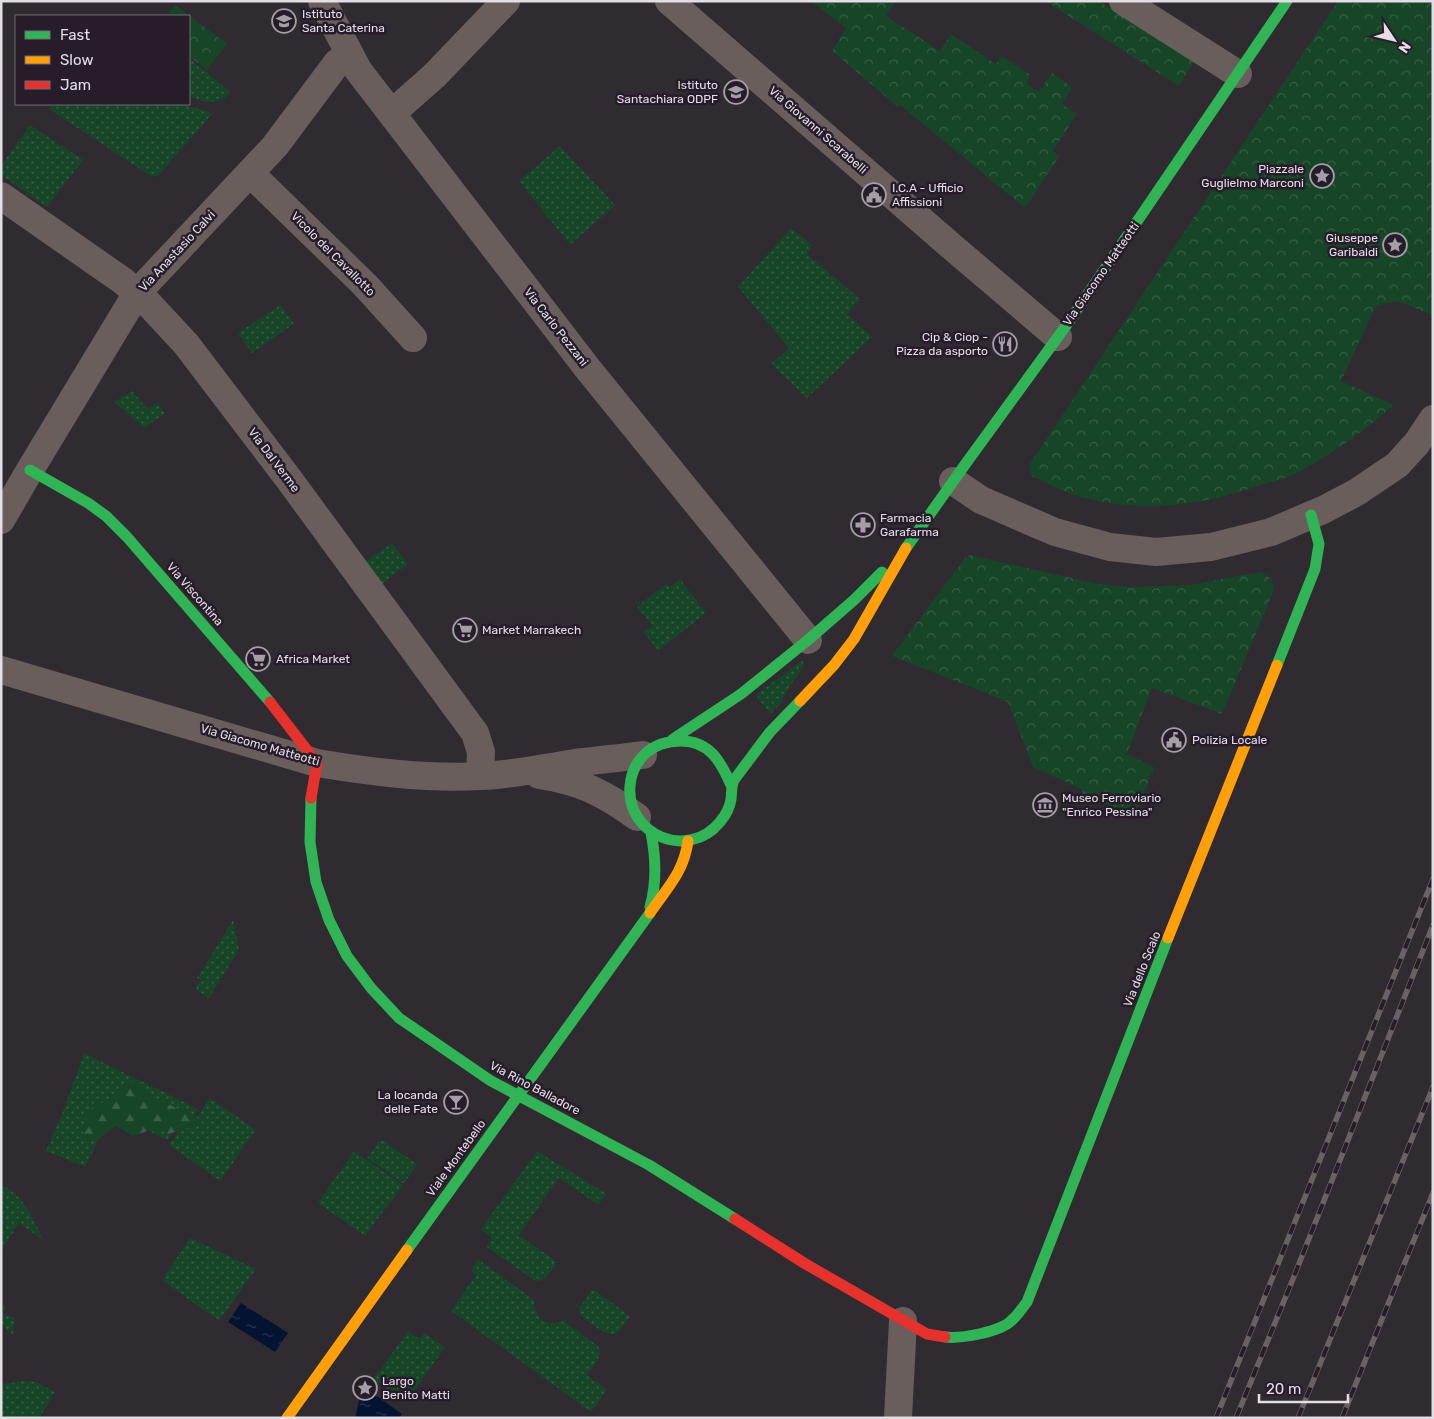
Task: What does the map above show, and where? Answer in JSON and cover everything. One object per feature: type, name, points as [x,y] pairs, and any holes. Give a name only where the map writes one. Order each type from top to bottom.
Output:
[{"type":"street","name":"Via Carlo Pezzani","points":[[322,1],[358,70],[588,369],[808,649]]},
{"type":"street","points":[[392,113],[434,76],[506,1]]},
{"type":"street","name":"Via Giovanni Scarabelli","points":[[669,1],[1058,337]]},
{"type":"street","points":[[1123,1],[1238,74]]},
{"type":"street","name":"Via Giacomo Matteotti","points":[[731,785],[773,729],[801,701],[845,651],[865,622],[909,543],[1058,337],[1287,1]]},
{"type":"street","name":"Via Anastasio Calvi","points":[[1,520],[137,293],[275,146],[337,63],[349,55]]},
{"type":"street","name":"Vicolo del Cavallotto","points":[[250,173],[365,285],[413,338]]},
{"type":"street","name":"Via Dal Verme","points":[[1,196],[137,293],[186,344],[283,471],[474,733],[481,752],[480,776]]},
{"type":"street","points":[[953,482],[981,500],[1054,532],[1110,547],[1156,552],[1212,547],[1271,532],[1357,492],[1396,465],[1417,443],[1433,419]]},
{"type":"street","name":"Via Viscontina","points":[[30,470],[88,503],[106,516],[127,537],[270,702],[317,763]]},
{"type":"street","name":"Via dello Scalo","points":[[903,1322],[927,1334],[954,1338],[984,1334],[1011,1322],[1028,1302],[1141,1006],[1315,569],[1319,544],[1311,515]]},
{"type":"street","name":"Via Giacomo Matteotti","points":[[1,670],[317,763],[434,777],[525,773],[574,763],[643,755],[653,746],[673,739],[808,649],[909,543]]},
{"type":"street","points":[[801,701],[804,683]]},
{"type":"street","name":"Via Giacomo Matteotti","points":[[525,773],[563,778],[584,785],[618,803],[662,838],[688,841],[704,836],[717,826],[726,814],[731,800],[731,785],[725,766],[712,750],[700,743],[673,739]]},
{"type":"street","points":[[643,755],[634,769],[629,784],[629,796],[644,825]]},
{"type":"street","name":"Via Rino Balladore","points":[[317,763],[310,802],[310,842],[316,882],[329,920],[347,956],[371,988],[399,1018],[483,1076],[649,1165],[903,1322]]},
{"type":"street","name":"Viale Montebello","points":[[644,825],[656,854],[657,873],[655,891],[648,915]]},
{"type":"street","name":"Viale Montebello","points":[[287,1418],[660,899],[681,868],[686,855],[688,841]]},
{"type":"street","points":[[898,1418],[903,1322]]},
{"type":"green space","points":[[810,1],[893,1],[895,2],[886,16],[940,51],[951,34],[996,64],[1002,56],[1031,75],[1026,83],[1039,92],[1052,73],[1072,87],[1062,104],[1077,114],[1053,151],[1059,157],[1025,208],[900,105],[898,107],[832,51],[846,28]]},
{"type":"green space","points":[[1045,1],[1099,1],[1194,62],[1179,86]]},
{"type":"green space","name":"Piazzale Guglielmo Marconi","points":[[1338,1],[1433,1],[1433,316],[1398,301],[1376,306],[1341,381],[1394,405],[1347,442],[1297,473],[1218,498],[1176,505],[1133,506],[1074,495],[1032,476],[1029,470],[1030,464]]},
{"type":"green space","points":[[175,5],[188,15],[168,15]]},
{"type":"green space","points":[[190,16],[227,44],[207,70],[190,57]]},
{"type":"green space","points":[[190,59],[231,92],[221,100],[206,102],[190,97]]},
{"type":"green space","points":[[52,105],[185,105],[212,114],[158,176],[152,177],[49,109]]},
{"type":"green space","points":[[30,125],[83,160],[47,207],[1,175],[1,166]]},
{"type":"green space","points":[[560,146],[615,205],[570,245],[519,181]]},
{"type":"green space","points":[[791,228],[812,245],[807,254],[860,299],[847,314],[872,337],[807,398],[771,364],[789,348],[738,287]]},
{"type":"green space","points":[[281,305],[294,324],[252,353],[238,333]]},
{"type":"green space","points":[[132,391],[148,409],[157,403],[165,413],[144,428],[114,402]]},
{"type":"green space","points":[[392,543],[408,564],[382,584],[366,561]]},
{"type":"green space","points":[[970,555],[1093,583],[1128,587],[1189,585],[1261,572],[1271,579],[1274,587],[1272,595],[1222,714],[1152,688],[1127,754],[1154,767],[1135,816],[1081,794],[1083,790],[1033,767],[1008,702],[892,656],[965,558]]},
{"type":"green space","points":[[680,579],[706,613],[658,651],[644,632],[653,626],[637,607],[666,584],[669,587]]},
{"type":"green space","points":[[803,660],[803,667],[781,703],[771,714],[758,699],[757,694]]},
{"type":"green space","points":[[233,920],[239,950],[209,998],[195,989],[201,981],[197,978]]},
{"type":"green space","points":[[84,1053],[198,1109],[190,1121],[183,1117],[167,1140],[112,1112],[85,1167],[46,1151],[64,1109]]},
{"type":"green space","points":[[131,1082],[140,1083],[157,1099],[200,1119],[199,1125],[194,1129],[188,1128],[169,1134],[156,1128],[133,1136],[116,1126],[95,1141],[88,1141],[83,1136],[88,1113],[94,1106],[113,1099]]},
{"type":"green space","points":[[210,1098],[256,1130],[220,1181],[169,1145],[185,1122],[191,1125]]},
{"type":"green space","points":[[381,1139],[417,1164],[404,1184],[367,1158]]},
{"type":"green space","points":[[354,1151],[403,1185],[365,1236],[318,1203]]},
{"type":"green space","points":[[537,1151],[607,1194],[598,1205],[559,1178],[519,1235],[557,1262],[545,1278],[535,1281],[487,1247],[492,1238],[481,1229]]},
{"type":"green space","points":[[1,1185],[9,1189],[22,1201],[32,1216],[43,1240],[19,1223],[1,1251]]},
{"type":"green space","points":[[190,1238],[256,1269],[219,1321],[162,1280]]},
{"type":"green space","points":[[478,1259],[534,1300],[538,1317],[542,1320],[551,1323],[564,1321],[598,1346],[599,1358],[587,1375],[607,1390],[591,1412],[451,1311],[476,1275],[471,1270]]},
{"type":"green space","points":[[593,1289],[630,1316],[618,1332],[609,1334],[604,1332],[580,1315],[579,1308]]},
{"type":"green space","points":[[1,1304],[6,1307],[2,1313],[15,1318],[13,1335],[1,1324]]},
{"type":"green space","points":[[408,1331],[419,1339],[424,1333],[445,1347],[406,1403],[373,1380]]},
{"type":"green space","points":[[25,1381],[36,1382],[55,1392],[41,1415],[44,1418],[1,1418],[1,1384]]},
{"type":"water","points":[[241,1303],[288,1333],[275,1352],[228,1322]]},
{"type":"water","points":[[367,1389],[402,1414],[399,1418],[355,1418],[359,1401]]},
{"type":"railway","points":[[1216,1418],[1433,879]]},
{"type":"railway","points":[[1236,1418],[1433,925]]},
{"type":"railway","points":[[1298,1418],[1433,1087]]},
{"type":"railway","points":[[1342,1418],[1433,1193]]},
{"type":"traffic: fast","points":[[906,548],[1068,323],[1287,1]]},
{"type":"traffic: fast","points":[[30,470],[88,503],[106,516],[127,537],[270,702]]},
{"type":"traffic: fast","points":[[1277,665],[1315,569],[1319,544],[1311,515]]},
{"type":"traffic: fast","points":[[673,739],[741,694],[808,640],[854,600],[882,572]]},
{"type":"traffic: fast","points":[[731,785],[723,768],[707,749],[691,742],[667,742],[650,750],[642,756],[637,764],[630,786],[631,803],[638,818],[648,829],[662,837],[676,841],[692,840],[707,834],[720,822],[727,811],[734,780],[770,732],[800,701]]},
{"type":"traffic: fast","points":[[311,798],[310,842],[316,882],[329,920],[347,956],[371,988],[399,1018],[491,1081],[649,1165],[735,1219]]},
{"type":"traffic: fast","points":[[650,907],[655,870],[651,833]]},
{"type":"traffic: fast","points":[[407,1250],[650,913]]},
{"type":"traffic: fast","points":[[945,1337],[970,1336],[999,1328],[1014,1318],[1027,1302],[1168,938]]},
{"type":"traffic: slow","points":[[800,701],[834,665],[854,639],[906,548]]},
{"type":"traffic: slow","points":[[1168,938],[1277,665]]},
{"type":"traffic: slow","points":[[650,913],[679,871],[688,841]]},
{"type":"traffic: slow","points":[[287,1418],[407,1250]]},
{"type":"traffic: jam","points":[[270,702],[317,763],[311,798]]},
{"type":"traffic: jam","points":[[735,1219],[804,1263],[927,1334],[945,1337]]},
{"type":"place","name":"Istituto Santa Caterina","points":[[284,21]]},
{"type":"place","name":"Istituto Santachiara ODPF","points":[[736,92]]},
{"type":"place","name":"Piazzale Guglielmo Marconi","points":[[1322,176]]},
{"type":"place","name":"I.C.A - Ufficio Affissioni","points":[[874,195]]},
{"type":"place","name":"Giuseppe Garibaldi","points":[[1395,245]]},
{"type":"place","name":"Cip & Ciop - Pizza da asporto","points":[[1005,344]]},
{"type":"place","name":"Farmacia Garafarma","points":[[863,525]]},
{"type":"place","name":"Market Marrakech","points":[[465,630]]},
{"type":"place","name":"Africa Market","points":[[258,659]]},
{"type":"place","name":"Polizia Locale","points":[[1174,740]]},
{"type":"place","name":"Museo Ferroviario \"Enrico Pessina\"","points":[[1045,805]]},
{"type":"place","name":"La locanda delle Fate","points":[[456,1102]]},
{"type":"place","name":"Largo Benito Matti","points":[[365,1388]]}]
